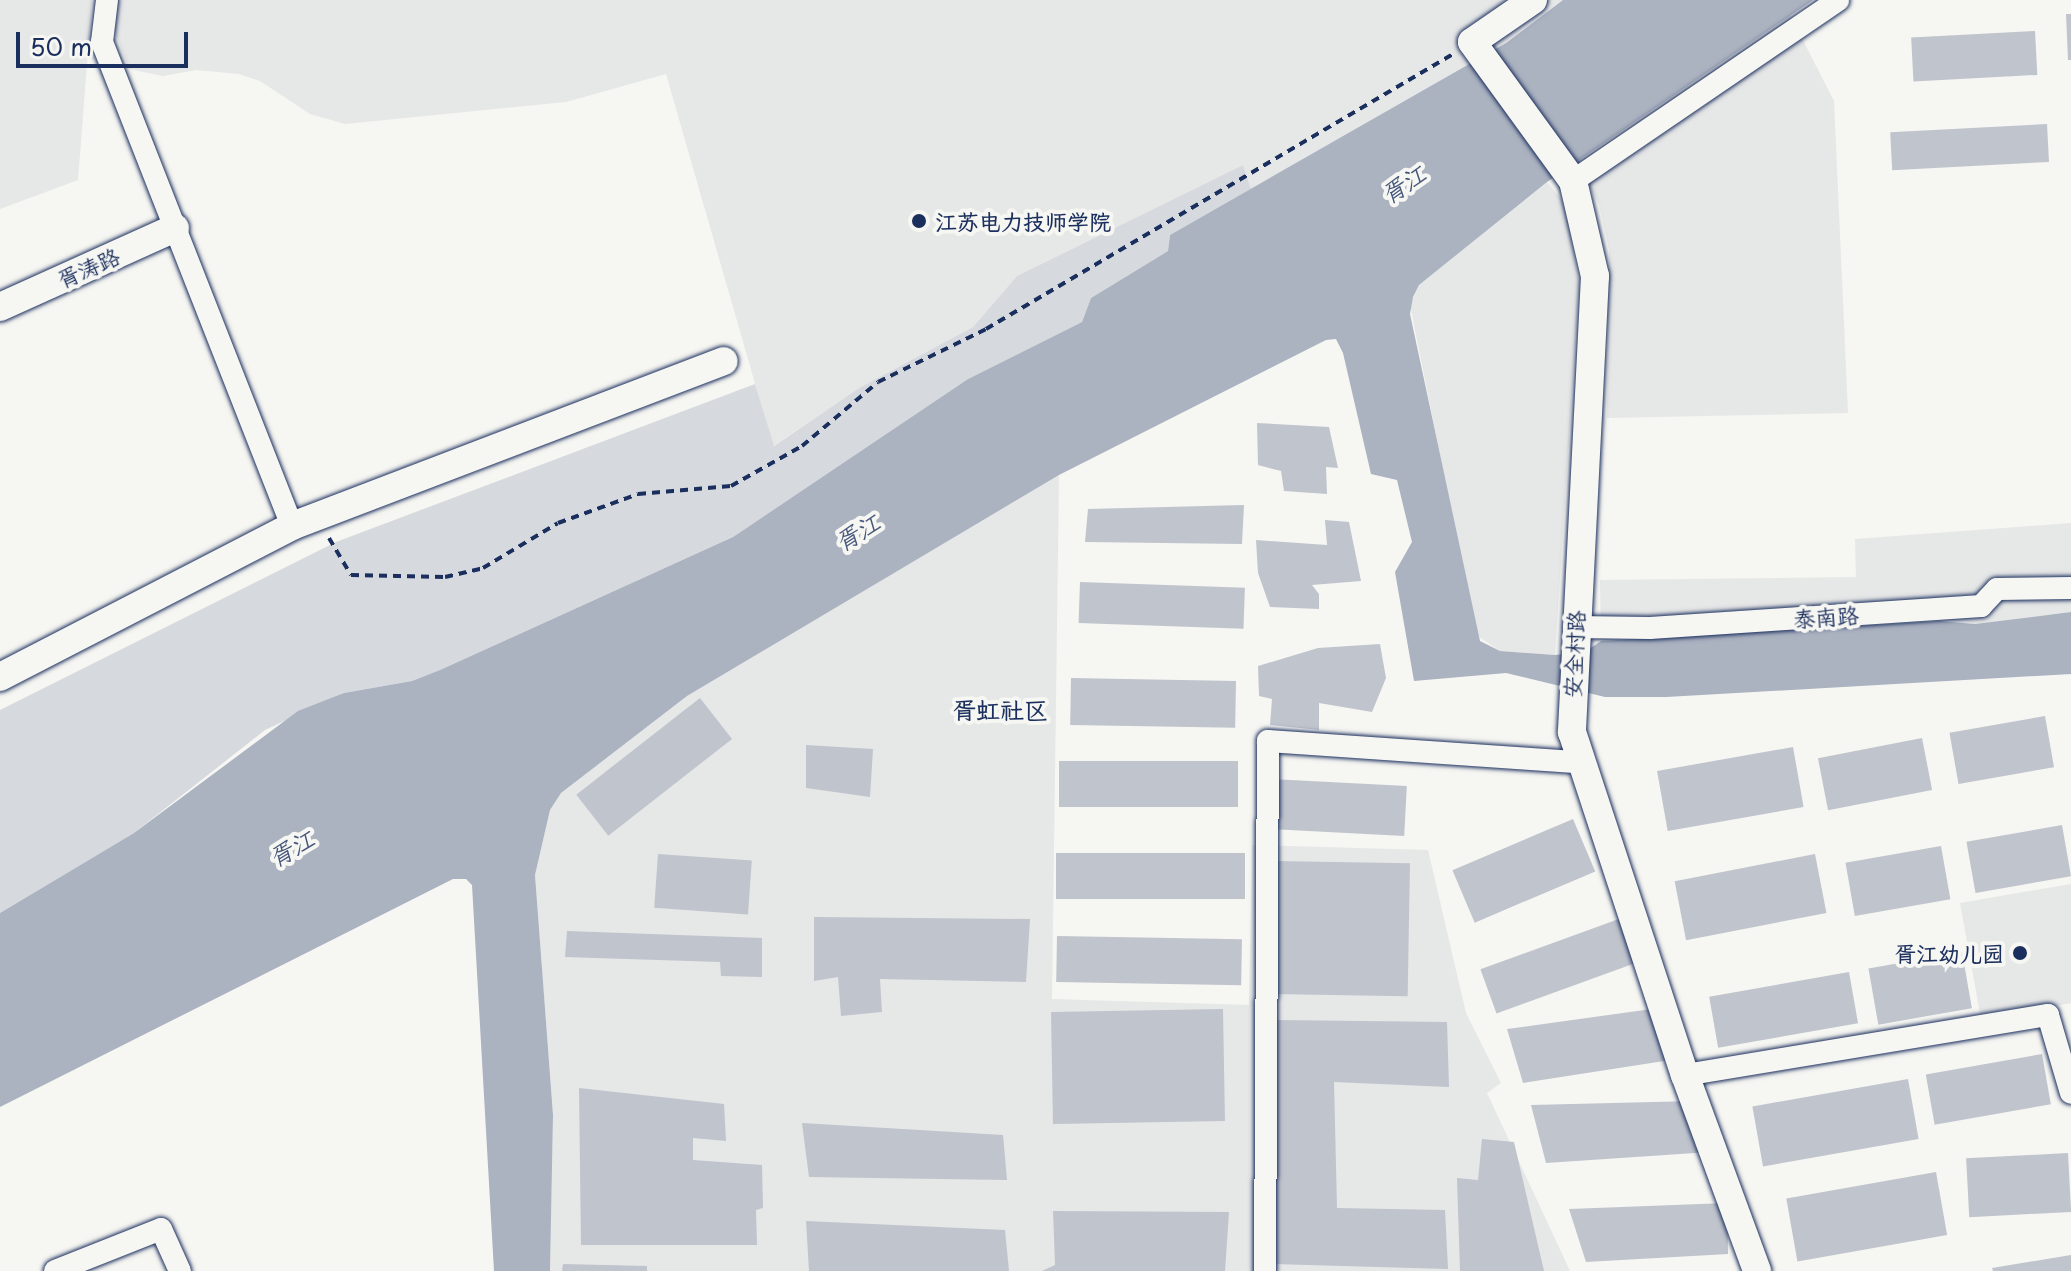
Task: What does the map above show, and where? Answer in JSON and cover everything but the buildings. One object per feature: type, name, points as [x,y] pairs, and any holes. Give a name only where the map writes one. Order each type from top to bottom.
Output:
[{"type":"street","points":[[107,0],[102,42],[175,228],[306,523]]},
{"type":"street","points":[[1476,48],[1533,0]]},
{"type":"street","points":[[1570,176],[1838,0]]},
{"type":"street","name":"安全村路","points":[[1476,48],[1570,176],[1595,276],[1570,702],[1578,762],[1685,1075],[1757,1271]]},
{"type":"street","name":"胥涛路","points":[[0,307],[175,228]]},
{"type":"street","points":[[0,677],[306,523],[724,361]]},
{"type":"street","name":"泰南路","points":[[1573,636],[1981,606],[1997,589],[2071,588]]},
{"type":"street","points":[[1265,1271],[1268,741],[1578,762]]},
{"type":"street","points":[[1685,1075],[2048,1015],[2071,1093]]},
{"type":"street","points":[[55,1271],[161,1229],[180,1271]]},
{"type":"path","points":[[306,523],[351,575],[445,577],[483,568],[558,523],[628,497],[673,488],[731,486],[802,446],[878,382],[986,329],[1476,48]]},
{"type":"shaded area","points":[[0,0],[92,0],[78,180],[0,209]]},
{"type":"shaded area","name":"江苏电力技师学院","points":[[113,0],[1563,0],[1506,43],[1251,189],[1243,165],[1017,276],[973,327],[859,388],[773,446],[666,74],[566,102],[345,124],[310,114],[260,81],[239,74],[196,70],[163,76],[129,69],[110,18]]},
{"type":"shaded area","points":[[1790,15],[1834,101],[1848,413],[1607,418],[1609,249],[1599,205],[1577,160]]},
{"type":"shaded area","points":[[1243,165],[1251,189],[1170,235],[1168,251],[1091,298],[1082,322],[968,379],[733,537],[440,670],[412,681],[344,693],[265,730],[134,833],[0,913],[0,710],[336,542],[755,384],[774,446],[859,388],[973,327],[1017,276]]},
{"type":"shaded area","points":[[1547,182],[1565,204],[1579,283],[1555,655],[1500,651],[1476,635],[1410,305],[1419,285]]},
{"type":"shaded area","points":[[1059,475],[1052,999],[1249,1005],[1252,845],[1428,850],[1466,1013],[1501,1083],[1487,1093],[1570,1271],[550,1271],[553,1115],[535,875],[550,810],[561,793],[687,696]]},
{"type":"shaded area","points":[[2071,523],[2071,612],[1975,624],[1940,621],[1601,641],[1600,580],[1856,577],[1855,539]]},
{"type":"shaded area","name":"胥江幼儿园","points":[[2071,884],[2071,1003],[1981,1019],[1960,903]]},
{"type":"water","name":"胥江","points":[[1563,0],[1813,0],[1547,182],[1419,285],[1410,314],[1480,641],[1500,651],[1555,655],[1585,652],[1601,641],[1940,621],[1975,624],[2071,612],[2071,674],[1666,697],[1605,697],[1506,673],[1414,681],[1395,572],[1412,542],[1397,480],[1371,474],[1343,353],[1336,339],[1326,340],[1059,475],[687,696],[561,793],[550,810],[535,875],[553,1115],[550,1271],[494,1271],[472,885],[466,879],[453,879],[0,1107],[0,913],[134,833],[298,711],[344,693],[412,681],[440,670],[733,537],[968,379],[1082,322],[1091,298],[1168,251],[1170,235],[1506,43]]},
{"type":"place","name":"江苏电力技师学院","points":[[919,221]]},
{"type":"place","name":"胥江幼儿园","points":[[2020,953]]},
{"type":"district","name":"胥虹社区","points":[[1000,710]]}]
